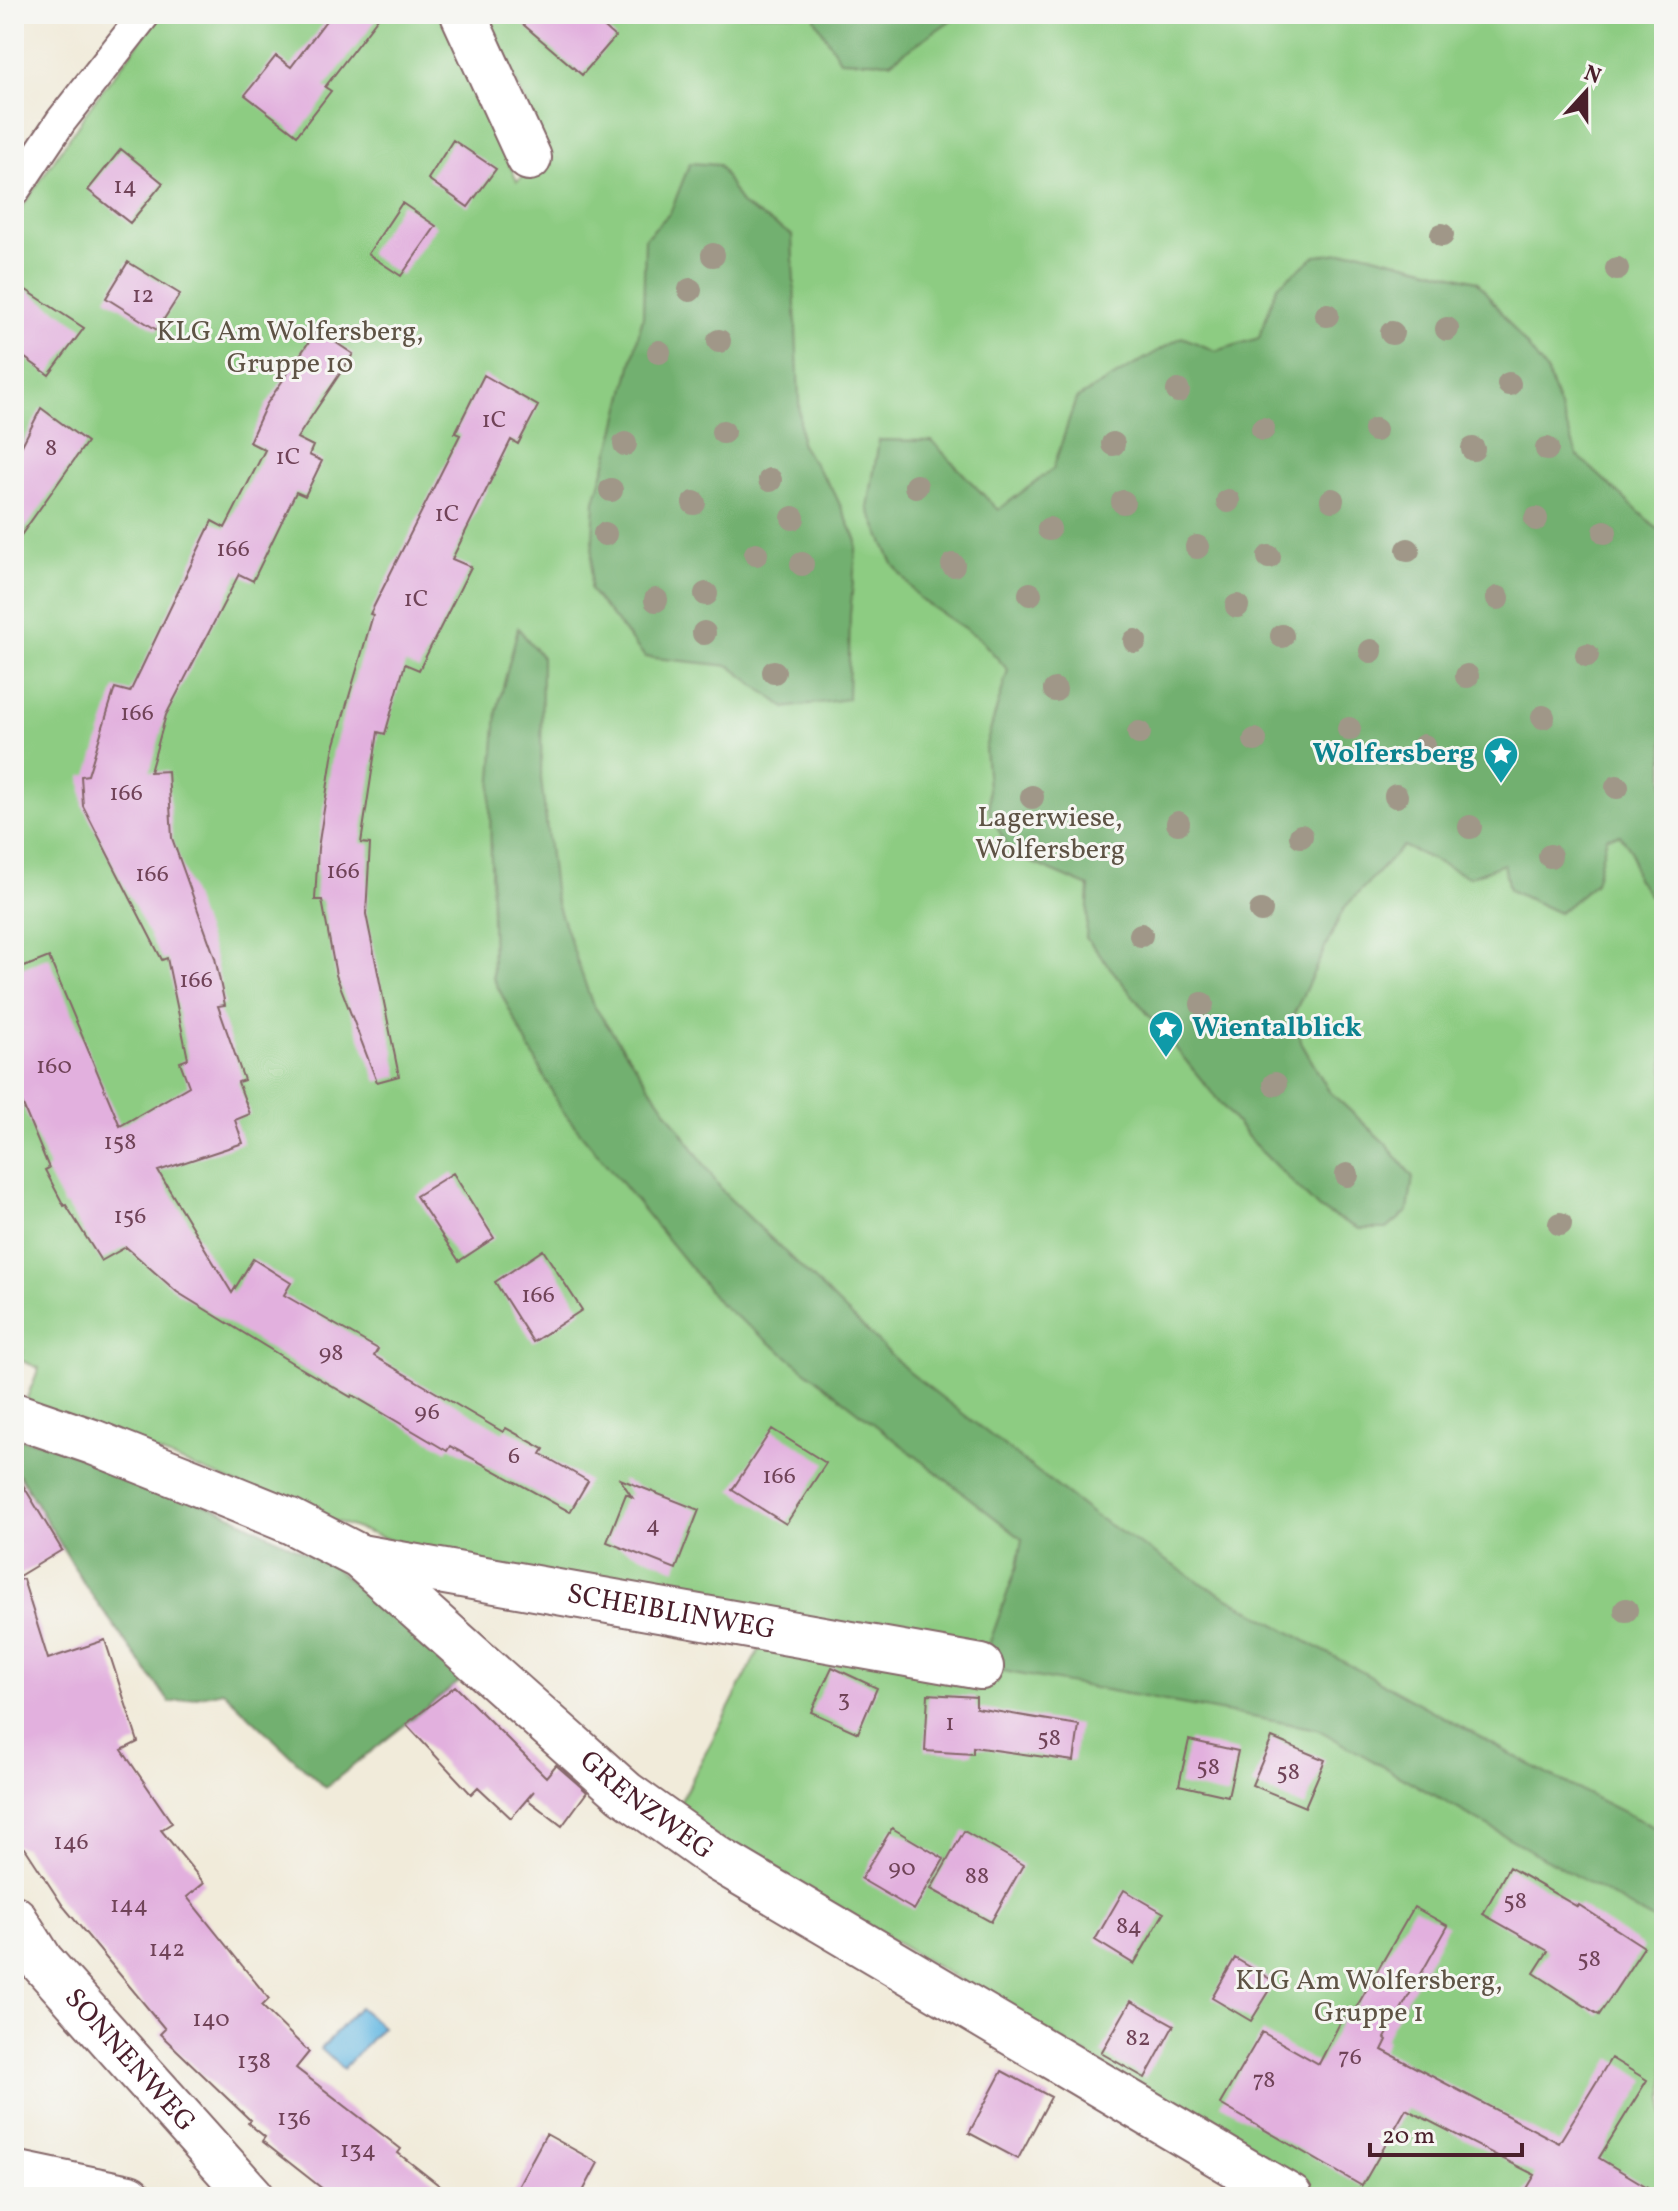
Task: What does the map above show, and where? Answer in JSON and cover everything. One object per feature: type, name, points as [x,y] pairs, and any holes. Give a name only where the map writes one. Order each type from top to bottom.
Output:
[{"type":"street","points":[[463,14],[529,158]]},
{"type":"street","name":"GRENZWEG","points":[[14,1415],[93,1442],[290,1521],[360,1557],[625,1793],[718,1859],[1290,2197]]},
{"type":"street","name":"SCHEIBLINWEG","points":[[360,1557],[981,1667]]},
{"type":"street","name":"SONNENWEG","points":[[14,1918],[41,1961],[252,2197]]},
{"type":"street","points":[[14,2173],[129,2197]]},
{"type":"lane","points":[[14,191],[61,121],[145,14]]},
{"type":"green space","name":"Lagerwiese, Wolfersberg","points":[[161,14],[441,14],[517,181],[550,157],[485,14],[1664,14],[1664,2197],[1326,2197],[675,1812],[762,1644],[442,1558],[300,1509],[26,1400],[39,1368],[20,1360],[23,1350],[14,1346],[14,219],[94,101]]},
{"type":"green space","points":[[815,14],[960,14],[890,62],[840,60]]},
{"type":"green space","points":[[690,163],[719,165],[741,204],[792,235],[801,445],[834,492],[857,541],[850,615],[848,699],[785,708],[730,666],[645,657],[590,590],[595,501],[643,316],[645,238],[670,213]]},
{"type":"green space","points":[[1358,251],[1477,281],[1547,372],[1577,455],[1664,535],[1664,903],[1653,900],[1636,878],[1631,850],[1620,835],[1607,837],[1595,883],[1559,913],[1509,890],[1504,864],[1469,877],[1403,846],[1344,908],[1293,1016],[1302,1044],[1329,1091],[1386,1144],[1413,1177],[1408,1211],[1387,1229],[1359,1229],[1319,1209],[1252,1142],[1086,938],[1089,887],[1012,854],[990,814],[985,748],[1008,670],[979,638],[920,599],[893,564],[868,508],[879,440],[932,441],[998,510],[1053,469],[1076,399],[1182,337],[1216,351],[1259,338],[1277,286],[1316,256]]},
{"type":"green space","points":[[518,628],[542,657],[541,779],[555,898],[592,1003],[724,1193],[909,1372],[1095,1516],[1208,1587],[1547,1774],[1664,1832],[1664,1926],[1317,1729],[981,1667],[1017,1566],[1022,1539],[720,1304],[561,1109],[493,978],[490,805],[497,711]]},
{"type":"green space","points":[[14,1438],[44,1443],[218,1509],[334,1567],[464,1678],[325,1788],[223,1691],[170,1703],[86,1587],[19,1474],[14,1476]]},
{"type":"water","points":[[359,2007],[382,2027],[343,2069],[321,2049]]},
{"type":"building","points":[[331,14],[381,14],[325,87],[331,91],[297,135],[245,95],[276,56],[291,67]]},
{"type":"building","points":[[511,14],[589,14],[615,37],[582,75]]},
{"type":"building","points":[[453,140],[496,169],[468,207],[428,179]]},
{"type":"building","points":[[121,149],[163,183],[130,223],[88,190]]},
{"type":"building","points":[[402,203],[436,226],[401,276],[368,254]]},
{"type":"building","points":[[128,262],[180,294],[157,330],[106,298]]},
{"type":"building","points":[[14,282],[84,328],[49,375],[14,350]]},
{"type":"building","points":[[317,330],[353,354],[297,438],[313,446],[309,455],[322,461],[305,496],[296,492],[253,581],[239,574],[166,715],[150,772],[168,771],[172,838],[215,958],[225,1005],[218,1006],[244,1080],[238,1082],[250,1114],[235,1120],[243,1143],[158,1171],[232,1293],[253,1259],[291,1283],[284,1295],[378,1349],[374,1356],[503,1432],[506,1428],[544,1449],[541,1454],[588,1481],[570,1512],[450,1446],[447,1451],[299,1367],[177,1292],[126,1247],[101,1261],[64,1206],[45,1170],[49,1168],[14,1084],[14,971],[49,957],[120,1126],[189,1086],[180,1062],[188,1059],[167,958],[162,960],[83,806],[81,776],[88,775],[115,688],[130,692],[212,521],[225,528],[265,450],[249,442],[266,405]]},
{"type":"building","points":[[484,375],[538,406],[518,444],[511,440],[452,559],[471,567],[419,670],[405,664],[385,734],[378,732],[361,843],[370,844],[366,914],[399,1076],[377,1082],[336,975],[322,900],[315,900],[318,848],[333,751],[373,615],[370,614],[460,435],[455,433]]},
{"type":"building","points":[[41,408],[87,442],[14,545],[14,461]]},
{"type":"building","points":[[453,1173],[494,1238],[459,1261],[416,1196]]},
{"type":"building","points":[[543,1250],[582,1310],[533,1342],[495,1282]]},
{"type":"building","points":[[772,1429],[826,1463],[786,1524],[732,1490]]},
{"type":"building","points":[[14,1470],[62,1550],[14,1579]]},
{"type":"building","points":[[620,1479],[699,1510],[676,1569],[607,1542],[626,1494],[632,1497]]},
{"type":"building","points":[[23,1579],[48,1659],[105,1640],[138,1742],[122,1750],[172,1823],[161,1830],[204,1883],[187,1897],[269,1999],[262,2006],[309,2052],[296,2068],[401,2149],[398,2153],[454,2197],[333,2197],[262,2141],[265,2137],[248,2123],[250,2120],[160,2034],[165,2029],[63,1906],[25,1848],[14,1845],[14,1581]]},
{"type":"building","points":[[832,1667],[877,1688],[858,1733],[811,1712]]},
{"type":"building","points":[[455,1686],[546,1777],[556,1765],[587,1792],[562,1826],[527,1799],[511,1818],[478,1787],[471,1794],[406,1724]]},
{"type":"building","points":[[928,1694],[976,1697],[976,1708],[1079,1725],[1074,1761],[973,1747],[973,1754],[925,1751]]},
{"type":"building","points":[[1272,1738],[1325,1760],[1305,1807],[1252,1785]]},
{"type":"building","points":[[1189,1740],[1238,1751],[1228,1796],[1179,1785]]},
{"type":"building","points":[[892,1828],[944,1859],[914,1910],[861,1879]]},
{"type":"building","points":[[964,1831],[1023,1865],[991,1922],[931,1889]]},
{"type":"building","points":[[1509,1867],[1579,1905],[1644,1947],[1599,2015],[1534,1973],[1548,1951],[1483,1914]]},
{"type":"building","points":[[1124,1890],[1164,1913],[1134,1964],[1095,1940]]},
{"type":"building","points":[[1414,1907],[1448,1926],[1385,2038],[1387,2040],[1382,2050],[1559,2143],[1611,2058],[1647,2080],[1599,2158],[1664,2197],[1522,2197],[1535,2175],[1406,2109],[1362,2186],[1220,2104],[1262,2032],[1319,2064],[1343,2017],[1349,2020]]},
{"type":"building","points":[[1235,1958],[1275,1982],[1251,2021],[1212,1998]]},
{"type":"building","points":[[1131,2001],[1174,2025],[1145,2078],[1101,2053]]},
{"type":"building","points":[[1002,2071],[1051,2097],[1018,2159],[969,2133]]},
{"type":"building","points":[[546,2134],[598,2163],[580,2197],[512,2197]]},
{"type":"place","name":"Wolfersberg","points":[[1501,785]]},
{"type":"place","name":"Wientalblick","points":[[1166,1059]]},
{"type":"park label","name":"KLG Am Wolfersberg, Gruppe 10","points":[[290,348]]},
{"type":"park label","name":"KLG Am Wolfersberg, Gruppe 1","points":[[1369,1997]]}]
